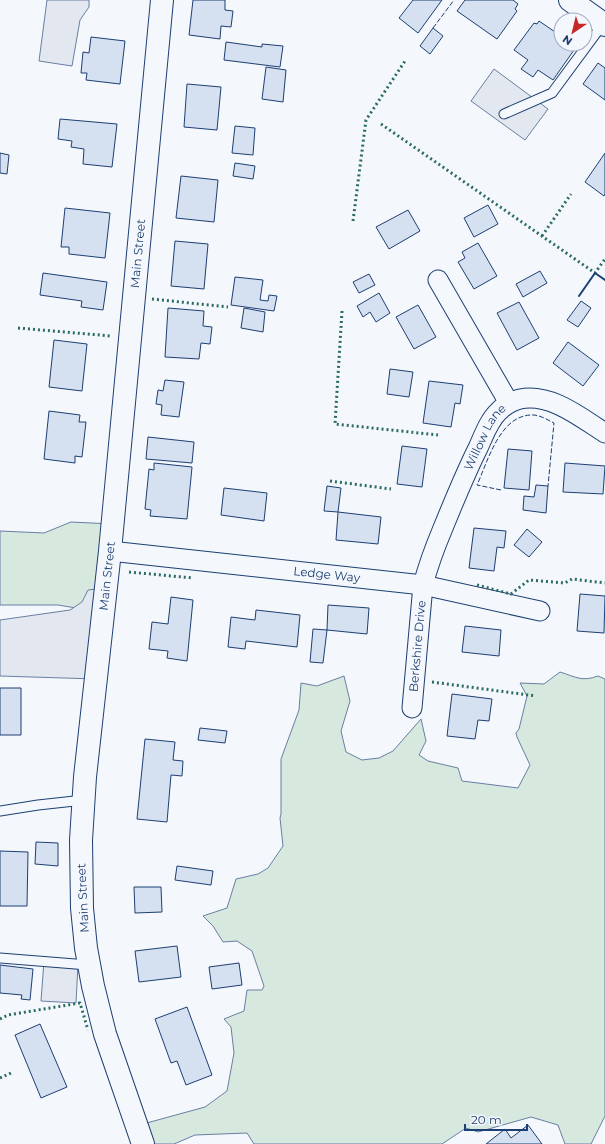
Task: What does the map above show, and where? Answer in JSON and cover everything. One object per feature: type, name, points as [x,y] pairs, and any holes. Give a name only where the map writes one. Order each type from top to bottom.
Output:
[{"type":"street","name":"Main Street","points":[[143,1144],[106,1034],[93,986],[86,948],[82,908],[81,840],[89,739],[110,551],[162,0]]},
{"type":"street","points":[[570,0],[604,24]]},
{"type":"street","name":"Willow Lane","points":[[423,585],[427,568],[462,480],[491,422],[498,411],[509,403],[438,280]]},
{"type":"street","points":[[509,403],[520,399],[532,398],[549,401],[568,410],[605,433]]},
{"type":"street","name":"Ledge Way","points":[[110,551],[423,585],[540,611]]},
{"type":"street","name":"Berkshire Drive","points":[[412,708],[423,585]]},
{"type":"lane","points":[[504,114],[552,93],[604,24]]},
{"type":"lane","points":[[0,811],[84,800]]},
{"type":"lane","points":[[0,958],[89,965]]},
{"type":"shaded area","points":[[47,0],[89,0],[89,7],[80,20],[72,66],[39,61]]},
{"type":"shaded area","points":[[494,69],[548,109],[525,140],[471,101]]},
{"type":"shaded area","points":[[71,522],[112,524],[106,613],[58,605],[0,605],[0,531],[44,533]]},
{"type":"shaded area","points":[[106,588],[96,679],[0,676],[0,620],[70,610],[82,602],[88,590]]},
{"type":"shaded area","points":[[560,672],[583,679],[598,676],[605,679],[605,1116],[591,1144],[565,1144],[558,1125],[531,1117],[478,1132],[466,1128],[442,1144],[254,1144],[247,1133],[195,1135],[174,1144],[148,1144],[143,1124],[205,1107],[227,1091],[234,1053],[231,1027],[224,1019],[244,1011],[247,990],[262,990],[264,986],[252,951],[237,941],[223,942],[213,926],[203,916],[227,908],[236,879],[258,874],[268,868],[283,846],[280,818],[281,759],[299,710],[301,683],[317,686],[344,676],[350,701],[341,731],[346,752],[362,760],[379,758],[393,751],[421,719],[426,741],[419,755],[428,761],[458,768],[462,781],[518,788],[530,765],[516,733],[519,729],[527,696],[520,683],[544,684]]},
{"type":"shaded area","points":[[44,961],[78,964],[76,1003],[41,1001]]},
{"type":"building","points":[[193,0],[225,0],[225,10],[233,11],[231,27],[221,26],[220,39],[189,35]]},
{"type":"building","points":[[413,0],[442,0],[418,33],[399,18]]},
{"type":"building","points":[[465,0],[513,0],[518,4],[515,9],[517,11],[497,39],[457,11]]},
{"type":"building","points":[[539,21],[553,31],[553,52],[573,52],[553,80],[538,70],[533,77],[521,69],[528,60],[514,50],[534,23],[537,24]]},
{"type":"building","points":[[433,28],[443,36],[430,54],[420,46]]},
{"type":"building","points":[[91,37],[125,41],[120,84],[86,80],[87,73],[81,73],[83,52],[89,53]]},
{"type":"building","points":[[226,42],[262,47],[262,44],[283,46],[280,67],[224,60]]},
{"type":"building","points":[[598,63],[605,68],[605,100],[583,84]]},
{"type":"building","points":[[266,67],[286,70],[283,102],[262,99]]},
{"type":"building","points":[[187,84],[221,87],[217,130],[184,127]]},
{"type":"building","points":[[60,119],[117,124],[112,167],[83,164],[84,149],[71,147],[72,141],[58,139]]},
{"type":"building","points":[[235,126],[255,128],[253,155],[232,153]]},
{"type":"building","points":[[0,153],[9,155],[7,174],[0,173]]},
{"type":"building","points":[[605,153],[605,194],[604,196],[585,182]]},
{"type":"building","points":[[235,163],[255,166],[253,179],[233,176]]},
{"type":"building","points":[[181,176],[218,180],[214,222],[176,218]]},
{"type":"building","points":[[488,205],[498,224],[474,237],[464,218]]},
{"type":"building","points":[[65,208],[110,213],[105,258],[69,254],[69,247],[61,247]]},
{"type":"building","points":[[408,210],[420,231],[389,249],[376,227]]},
{"type":"building","points":[[175,241],[208,244],[204,289],[171,286]]},
{"type":"building","points":[[478,243],[497,276],[474,289],[458,262],[465,258],[462,252]]},
{"type":"building","points":[[540,271],[547,283],[523,297],[516,284]]},
{"type":"building","points":[[43,273],[107,282],[103,310],[81,307],[82,301],[40,295]]},
{"type":"building","points":[[369,274],[375,285],[359,293],[353,282]]},
{"type":"building","points":[[235,277],[263,280],[260,300],[268,301],[269,295],[277,296],[274,311],[231,305]]},
{"type":"building","points":[[379,293],[390,313],[376,322],[370,312],[363,317],[357,306]]},
{"type":"building","points":[[581,301],[591,308],[578,327],[567,320]]},
{"type":"building","points":[[519,302],[539,338],[517,350],[497,313]]},
{"type":"building","points":[[418,305],[436,337],[414,349],[396,317]]},
{"type":"building","points":[[168,308],[204,311],[203,326],[212,327],[210,344],[201,343],[199,359],[165,357]]},
{"type":"building","points":[[244,308],[265,312],[263,332],[241,328]]},
{"type":"building","points":[[54,340],[87,344],[82,391],[49,387]]},
{"type":"building","points":[[568,342],[599,365],[583,386],[553,363]]},
{"type":"building","points":[[390,369],[413,372],[409,397],[387,394]]},
{"type":"building","points":[[165,380],[184,382],[179,417],[161,415],[162,405],[156,404],[158,390],[163,391]]},
{"type":"building","points":[[429,381],[463,385],[460,404],[455,403],[451,427],[423,423]]},
{"type":"building","points":[[49,411],[80,415],[79,422],[86,422],[82,457],[75,456],[75,463],[44,459]]},
{"type":"building","points":[[148,437],[194,442],[192,463],[146,459]]},
{"type":"building","points":[[402,446],[427,449],[422,487],[397,484]]},
{"type":"building","points":[[508,449],[532,451],[529,490],[504,488]]},
{"type":"building","points":[[154,463],[192,467],[187,519],[150,516],[151,510],[145,509],[149,469],[154,470]]},
{"type":"building","points":[[565,463],[605,466],[603,494],[563,492]]},
{"type":"building","points":[[536,485],[548,486],[546,513],[523,510],[524,496],[534,497]]},
{"type":"building","points":[[327,486],[341,488],[338,512],[324,511]]},
{"type":"building","points":[[224,488],[267,493],[264,521],[221,515]]},
{"type":"building","points":[[338,512],[381,517],[378,544],[336,540]]},
{"type":"building","points":[[474,528],[506,531],[504,548],[497,547],[494,571],[469,568]]},
{"type":"building","points":[[527,529],[542,542],[529,557],[514,545]]},
{"type":"building","points":[[580,594],[605,596],[604,633],[577,631]]},
{"type":"building","points":[[171,597],[193,600],[187,661],[167,658],[168,651],[149,649],[152,622],[168,624]]},
{"type":"building","points":[[328,605],[369,608],[367,634],[327,630]]},
{"type":"building","points":[[256,610],[300,615],[297,647],[246,641],[245,649],[228,647],[231,617],[255,620]]},
{"type":"building","points":[[465,626],[501,630],[499,656],[462,652]]},
{"type":"building","points":[[313,629],[327,630],[323,663],[310,662]]},
{"type":"building","points":[[0,688],[21,688],[21,735],[0,735]]},
{"type":"building","points":[[452,694],[492,699],[489,721],[478,720],[475,739],[447,736]]},
{"type":"building","points":[[200,728],[227,731],[225,743],[198,740]]},
{"type":"building","points":[[145,739],[175,742],[173,760],[183,761],[182,776],[171,775],[167,822],[137,819]]},
{"type":"building","points":[[36,842],[58,843],[58,866],[35,864]]},
{"type":"building","points":[[0,851],[28,852],[27,906],[0,906]]},
{"type":"building","points":[[177,866],[213,871],[211,885],[175,880]]},
{"type":"building","points":[[134,887],[161,887],[162,912],[135,913]]},
{"type":"building","points":[[177,946],[181,977],[139,982],[135,951]]},
{"type":"building","points":[[239,963],[242,985],[212,989],[209,967]]},
{"type":"building","points":[[0,965],[33,969],[30,1000],[21,999],[22,995],[0,993]]},
{"type":"building","points":[[187,1007],[212,1075],[186,1085],[177,1061],[171,1063],[155,1019]]},
{"type":"building","points":[[40,1024],[67,1087],[41,1098],[15,1035]]},
{"type":"building","points":[[528,1125],[542,1144],[486,1144],[505,1129],[511,1138]]},
{"type":"hedge","points":[[353,221],[366,120],[405,61]]},
{"type":"hedge","points":[[381,124],[595,273],[605,259]]},
{"type":"hedge","points":[[542,236],[571,194]]},
{"type":"hedge","points":[[152,299],[228,307]]},
{"type":"hedge","points":[[342,311],[335,424],[438,435]]},
{"type":"hedge","points":[[18,328],[111,336]]},
{"type":"hedge","points":[[330,481],[391,489]]},
{"type":"hedge","points":[[129,572],[193,578]]},
{"type":"hedge","points":[[477,585],[511,594],[529,580],[565,583],[572,579],[605,583]]},
{"type":"hedge","points":[[432,682],[536,696]]},
{"type":"hedge","points":[[0,1019],[8,1015],[80,1003],[88,1030]]},
{"type":"hedge","points":[[0,1078],[11,1073]]},
{"type":"fence","points":[[433,28],[454,0]]},
{"type":"fence","points":[[501,490],[477,485],[491,452],[504,430],[512,422],[522,417],[533,415],[554,423],[548,486]]},
{"type":"wall","points":[[579,296],[595,273],[605,280]]}]
